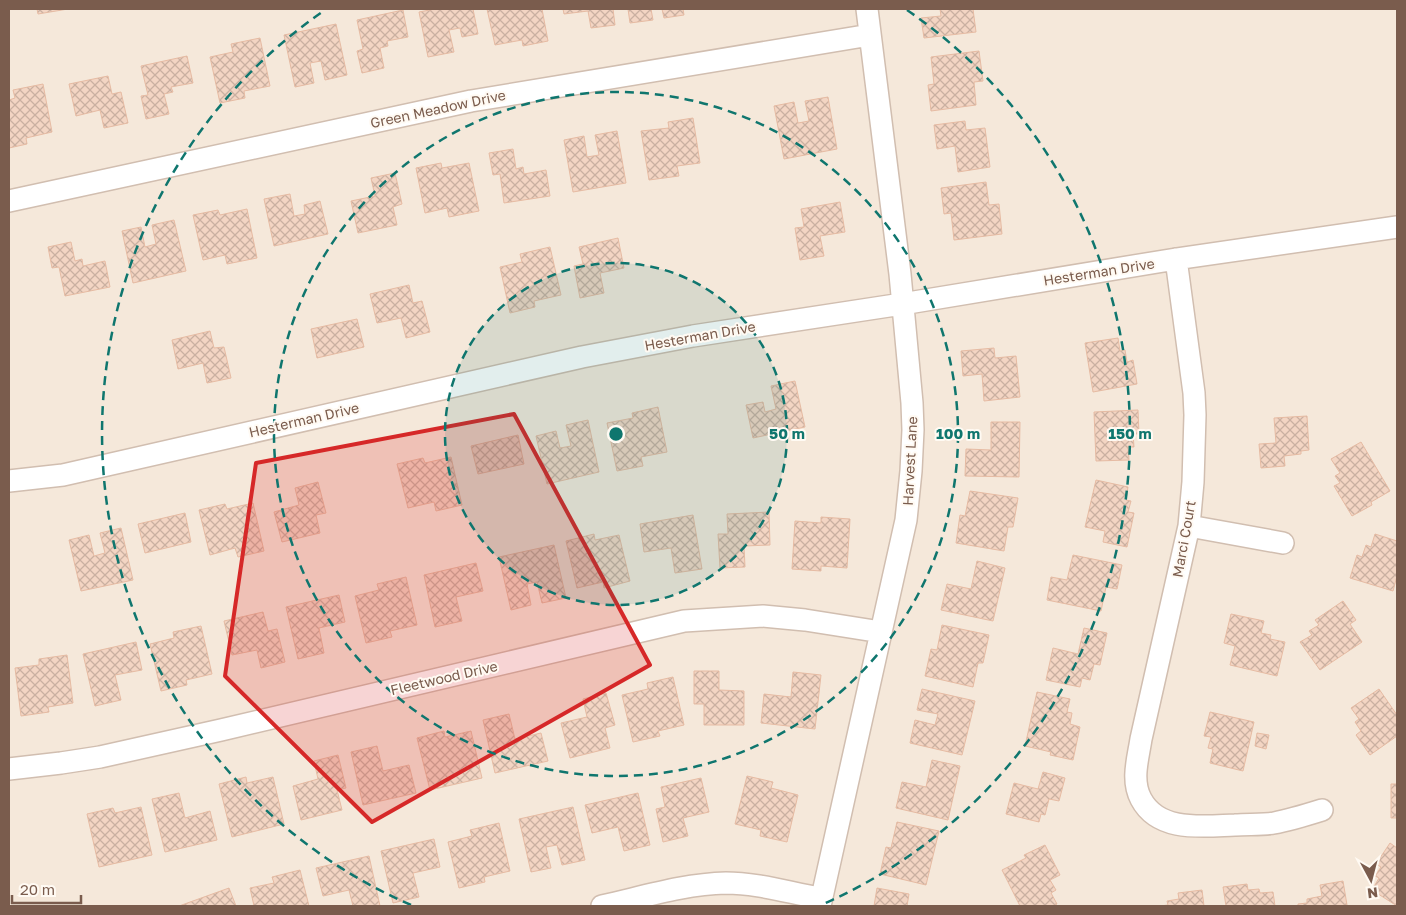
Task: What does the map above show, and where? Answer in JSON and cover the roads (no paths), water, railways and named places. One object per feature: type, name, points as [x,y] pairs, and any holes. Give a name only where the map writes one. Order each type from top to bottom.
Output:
[{"type":"street","name":"Harvest Lane","points":[[820,902],[906,520],[911,470],[912,402],[867,9]]},
{"type":"street","name":"Green Meadow Drive","points":[[9,201],[471,101],[870,35]]},
{"type":"street","name":"Hesterman Drive","points":[[9,481],[63,475],[582,357],[693,336],[1176,259],[1397,227]]},
{"type":"street","name":"Marci Court","points":[[1176,259],[1194,392],[1194,482],[1189,526],[1141,739],[1135,774],[1137,786],[1142,800],[1152,812],[1169,822],[1188,827],[1272,824],[1322,810]]},
{"type":"street","points":[[1189,526],[1283,543]]},
{"type":"street","name":"Fleetwood Drive","points":[[9,769],[100,757],[684,621],[763,616],[805,620],[880,632]]},
{"type":"street","points":[[602,906],[686,887],[727,883],[745,884],[820,902]]}]
